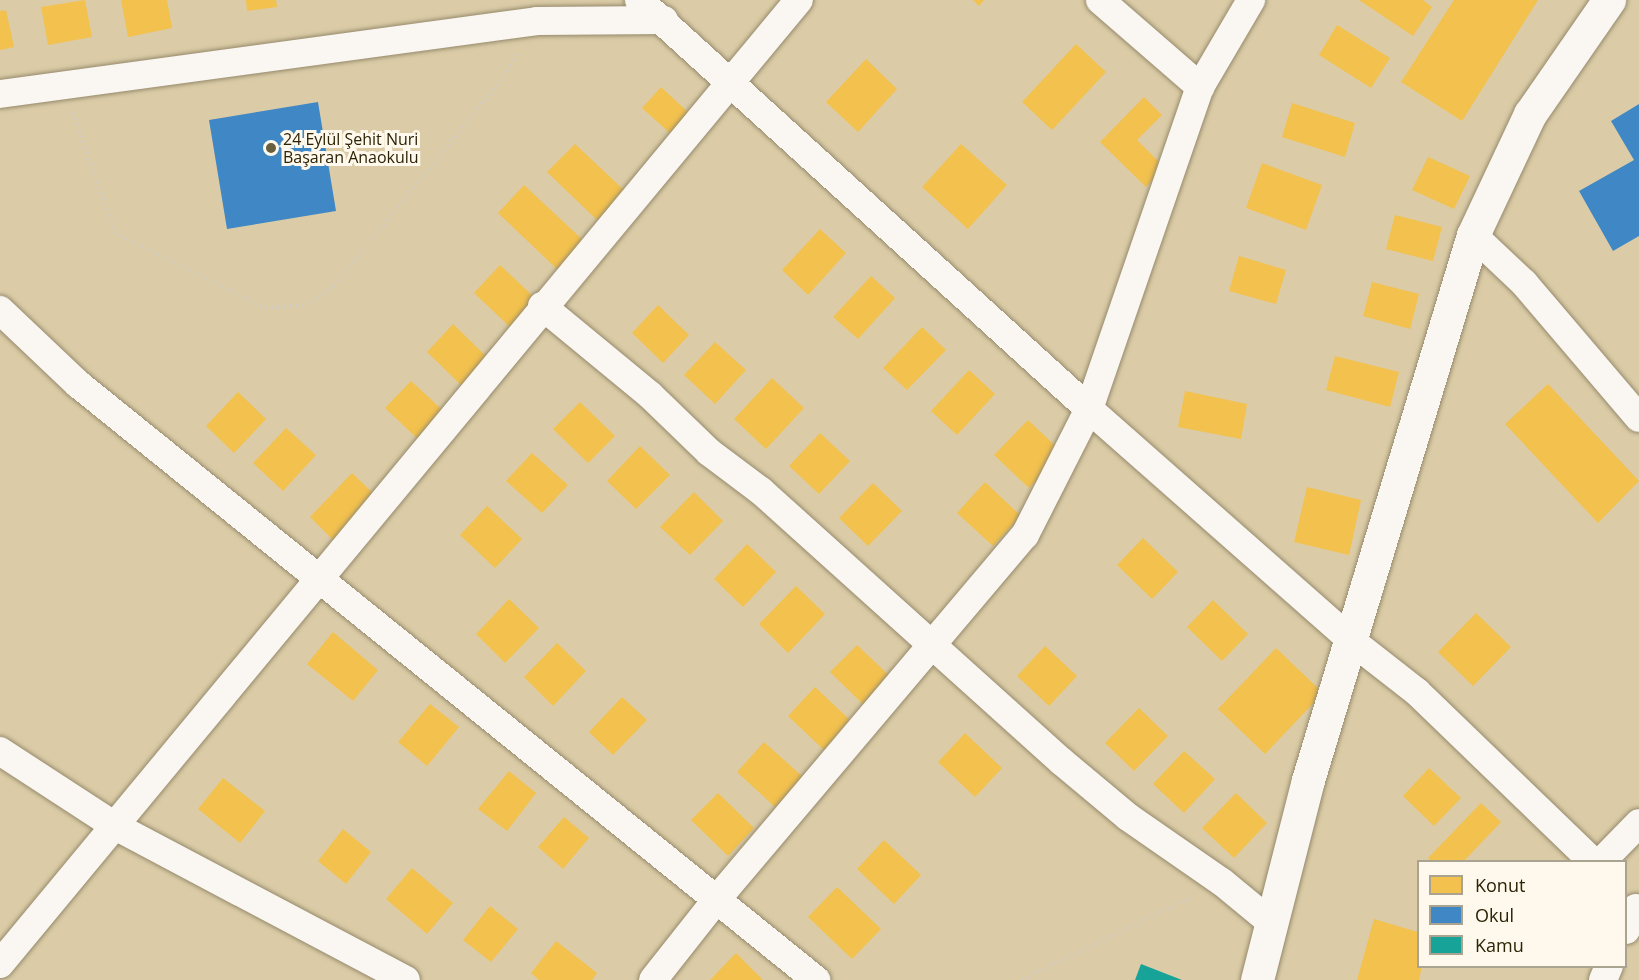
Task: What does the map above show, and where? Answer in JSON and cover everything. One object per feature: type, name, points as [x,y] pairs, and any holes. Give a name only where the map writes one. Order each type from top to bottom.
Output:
[{"type":"street","points":[[639,0],[664,20],[1089,409],[1353,642],[1417,692],[1592,860]]},
{"type":"street","points":[[0,964],[542,306],[799,0]]},
{"type":"street","points":[[1100,0],[1200,87]]},
{"type":"street","points":[[653,980],[717,899],[934,646],[1025,535],[1089,409],[1200,87],[1251,0]]},
{"type":"street","points":[[1257,980],[1308,780],[1353,642],[1430,371],[1473,235],[1530,114],[1609,0]]},
{"type":"street","points":[[0,94],[537,21],[664,20]]},
{"type":"street","points":[[1473,235],[1524,284],[1639,418]]},
{"type":"street","points":[[542,306],[650,394],[709,452],[761,491],[1128,817],[1222,882],[1273,924]]},
{"type":"street","points":[[0,310],[78,384],[320,575],[816,980]]},
{"type":"street","points":[[0,751],[115,826],[406,980]]},
{"type":"street","points":[[1602,860],[1639,823]]},
{"type":"path","points":[[63,85],[115,233],[266,308],[307,305],[334,286],[438,159],[504,76],[537,21]]},
{"type":"path","points":[[1022,980],[1222,882]]},
{"type":"building: Konut","points":[[85,0],[92,37],[48,45],[41,7]]},
{"type":"building: Konut","points":[[121,0],[167,0],[172,28],[128,37]]},
{"type":"building: Konut","points":[[246,0],[276,0],[277,7],[247,11]]},
{"type":"building: Konut","points":[[973,0],[984,0],[979,6]]},
{"type":"building: Konut","points":[[1359,0],[1423,0],[1432,7],[1413,36]]},
{"type":"building: Konut","points":[[1454,0],[1538,0],[1462,121],[1401,82]]},
{"type":"building: Konut","points":[[6,10],[14,47],[0,50],[0,11]]},
{"type":"building: Konut","points":[[1337,25],[1390,58],[1371,88],[1319,55]]},
{"type":"building: Konut","points":[[1076,44],[1106,72],[1052,130],[1022,102]]},
{"type":"building: Konut","points":[[866,59],[897,89],[858,132],[826,102]]},
{"type":"building: Konut","points":[[661,87],[691,115],[672,135],[642,108]]},
{"type":"building: Konut","points":[[1144,97],[1162,115],[1137,140],[1164,167],[1146,187],[1100,142]]},
{"type":"building: Konut","points":[[1292,103],[1355,123],[1345,157],[1282,137]]},
{"type":"building: Konut","points":[[575,144],[625,191],[597,220],[547,172]]},
{"type":"building: Konut","points":[[961,144],[1007,185],[968,229],[922,187]]},
{"type":"building: Konut","points":[[1428,157],[1470,176],[1454,209],[1412,190]]},
{"type":"building: Konut","points":[[1262,163],[1322,185],[1306,230],[1246,208]]},
{"type":"building: Konut","points":[[524,185],[585,242],[558,270],[498,213]]},
{"type":"building: Konut","points":[[1395,215],[1442,227],[1433,261],[1386,249]]},
{"type":"building: Konut","points":[[820,229],[846,253],[808,295],[782,270]]},
{"type":"building: Konut","points":[[1239,256],[1286,270],[1276,304],[1229,291]]},
{"type":"building: Konut","points":[[500,265],[536,299],[510,327],[474,293]]},
{"type":"building: Konut","points":[[871,276],[895,298],[858,339],[833,317]]},
{"type":"building: Konut","points":[[1372,282],[1419,294],[1410,329],[1363,316]]},
{"type":"building: Konut","points":[[658,305],[689,335],[663,363],[632,333]]},
{"type":"building: Konut","points":[[453,324],[490,360],[463,387],[427,352]]},
{"type":"building: Konut","points":[[922,327],[946,350],[907,390],[883,368]]},
{"type":"building: Konut","points":[[715,342],[746,370],[715,404],[684,375]]},
{"type":"building: Konut","points":[[1335,356],[1399,372],[1390,407],[1326,390]]},
{"type":"building: Konut","points":[[969,370],[995,394],[957,435],[931,411]]},
{"type":"building: Konut","points":[[772,378],[804,408],[766,449],[734,419]]},
{"type":"building: Konut","points":[[411,381],[448,415],[422,443],[385,408]]},
{"type":"building: Konut","points":[[1548,384],[1639,481],[1598,523],[1505,424]]},
{"type":"building: Konut","points":[[1185,391],[1247,404],[1241,439],[1178,427]]},
{"type":"building: Konut","points":[[238,392],[266,419],[234,453],[206,426]]},
{"type":"building: Konut","points":[[580,402],[615,436],[588,463],[553,429]]},
{"type":"building: Konut","points":[[1028,420],[1063,453],[1029,488],[994,455]]},
{"type":"building: Konut","points":[[286,428],[316,455],[283,491],[253,463]]},
{"type":"building: Konut","points":[[820,433],[850,461],[819,494],[789,466]]},
{"type":"building: Konut","points":[[640,446],[670,475],[636,509],[607,481]]},
{"type":"building: Konut","points":[[532,453],[568,485],[542,513],[506,481]]},
{"type":"building: Konut","points":[[352,473],[382,502],[339,546],[310,517]]},
{"type":"building: Konut","points":[[985,482],[1021,516],[993,546],[957,513]]},
{"type":"building: Konut","points":[[873,483],[902,511],[868,546],[839,518]]},
{"type":"building: Konut","points":[[1307,487],[1361,500],[1349,555],[1294,542]]},
{"type":"building: Konut","points":[[694,492],[723,521],[690,555],[660,527]]},
{"type":"building: Konut","points":[[487,506],[522,539],[495,568],[460,535]]},
{"type":"building: Konut","points":[[1143,538],[1178,572],[1152,599],[1117,565]]},
{"type":"building: Konut","points":[[747,544],[776,572],[743,607],[714,579]]},
{"type":"building: Konut","points":[[796,586],[825,614],[788,653],[759,624]]},
{"type":"building: Konut","points":[[509,599],[539,628],[505,663],[476,634]]},
{"type":"building: Konut","points":[[1213,600],[1248,634],[1222,661],[1187,627]]},
{"type":"building: Konut","points":[[1476,613],[1511,647],[1473,686],[1438,652]]},
{"type":"building: Konut","points":[[333,632],[378,670],[353,701],[307,664]]},
{"type":"building: Konut","points":[[557,643],[586,671],[553,706],[524,677]]},
{"type":"building: Konut","points":[[857,645],[896,682],[869,710],[830,672]]},
{"type":"building: Konut","points":[[1045,646],[1077,676],[1049,706],[1017,676]]},
{"type":"building: Konut","points":[[1276,648],[1323,693],[1265,754],[1218,709]]},
{"type":"building: Konut","points":[[815,687],[852,722],[825,751],[788,716]]},
{"type":"building: Konut","points":[[622,697],[647,720],[613,755],[589,732]]},
{"type":"building: Konut","points":[[430,704],[459,727],[427,766],[398,742]]},
{"type":"building: Konut","points":[[1139,708],[1168,736],[1134,771],[1105,743]]},
{"type":"building: Konut","points":[[965,733],[1002,768],[975,797],[938,762]]},
{"type":"building: Konut","points":[[764,742],[803,777],[775,807],[737,772]]},
{"type":"building: Konut","points":[[1184,751],[1215,779],[1184,813],[1153,784]]},
{"type":"building: Konut","points":[[1429,768],[1461,798],[1434,826],[1403,796]]},
{"type":"building: Konut","points":[[509,771],[536,793],[507,831],[478,809]]},
{"type":"building: Konut","points":[[223,778],[265,811],[240,843],[198,809]]},
{"type":"building: Konut","points":[[718,793],[754,828],[728,856],[691,820]]},
{"type":"building: Konut","points":[[1236,793],[1267,823],[1234,858],[1202,828]]},
{"type":"building: Konut","points":[[1481,803],[1501,822],[1465,860],[1430,860],[1428,858]]},
{"type":"building: Konut","points":[[564,817],[589,838],[563,869],[538,847]]},
{"type":"building: Konut","points":[[343,829],[371,852],[346,884],[318,861]]},
{"type":"building: Konut","points":[[884,840],[921,875],[894,904],[857,869]]},
{"type":"building: Konut","points":[[412,868],[453,903],[427,934],[386,899]]},
{"type":"building: Konut","points":[[837,887],[881,929],[852,959],[808,917]]},
{"type":"building: Konut","points":[[490,906],[518,929],[491,962],[463,940]]},
{"type":"building: Konut","points":[[1374,919],[1417,932],[1417,968],[1422,968],[1419,980],[1357,980]]},
{"type":"building: Konut","points":[[556,941],[597,973],[592,980],[539,980],[531,973]]},
{"type":"building: Konut","points":[[736,953],[763,980],[710,980]]},
{"type":"building: Okul","points":[[318,102],[336,211],[227,229],[209,120]]},
{"type":"building: Okul","points":[[1639,104],[1639,236],[1613,251],[1579,191],[1634,160],[1611,121]]},
{"type":"building: Kamu","points":[[1141,964],[1182,980],[1135,980]]},
{"type":"place","name":"24 Eylül Şehit Nuri Başaran Anaokulu","points":[[271,148]]}]
